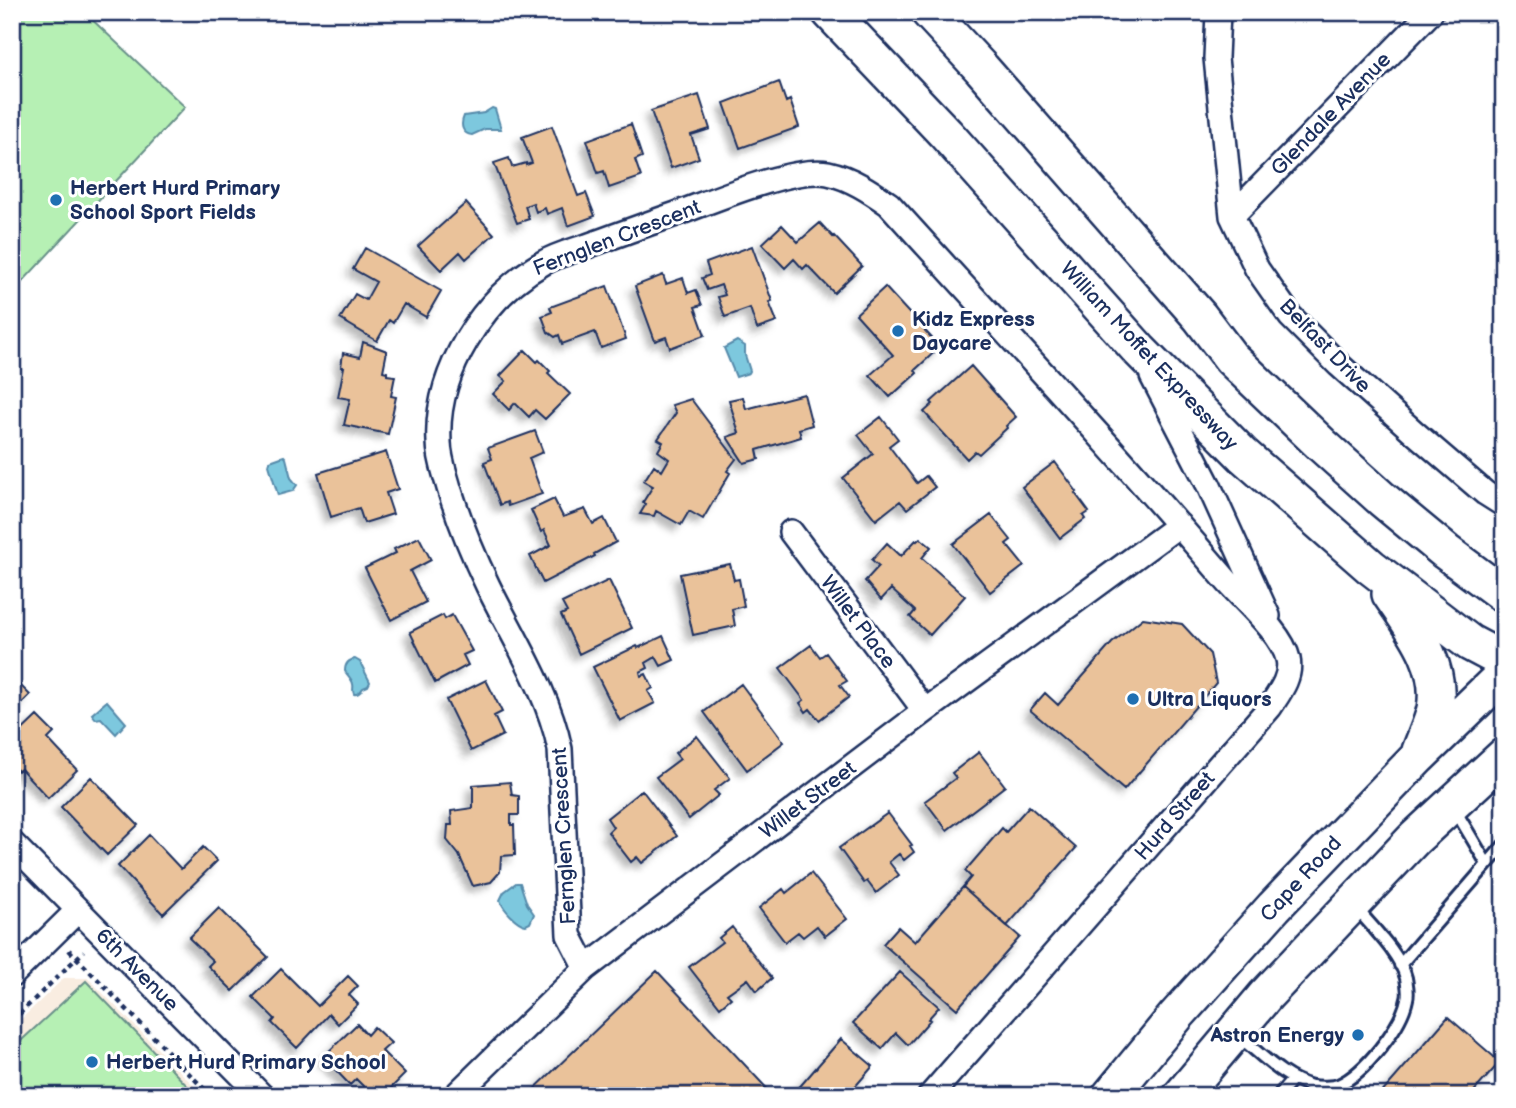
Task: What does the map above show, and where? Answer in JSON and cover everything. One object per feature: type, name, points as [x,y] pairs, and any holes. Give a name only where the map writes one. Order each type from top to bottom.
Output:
[{"type":"main road","name":"William Moffet Expressway","points":[[830,12],[946,134],[1139,350],[1243,455],[1371,567],[1470,643],[1504,661]]},
{"type":"main road","points":[[929,12],[1200,317],[1231,358],[1382,499],[1504,595]]},
{"type":"main road","points":[[1371,567],[1416,632],[1429,657],[1437,691],[1434,711],[1418,757]]},
{"type":"main road","name":"Cape Road","points":[[1110,1096],[1176,1016],[1274,907],[1418,757],[1504,674]]},
{"type":"main road","points":[[1181,1096],[1266,995],[1414,839],[1504,755]]},
{"type":"street","name":"Belfast Drive","points":[[1218,12],[1216,58],[1232,216],[1257,269],[1290,316],[1339,365],[1485,493],[1504,505]]},
{"type":"street","name":"Glendale Avenue","points":[[1232,216],[1431,12]]},
{"type":"street","name":"Fernglen Crescent","points":[[586,968],[569,935],[560,750],[556,729],[540,689],[460,524],[442,464],[439,442],[440,412],[446,386],[461,350],[479,320],[521,276],[546,261],[765,182],[816,173],[827,173],[848,180],[868,189],[889,204],[1179,525]]},
{"type":"street","points":[[1139,350],[1209,486],[1278,638]]},
{"type":"street","name":"Hurd Street","points":[[930,1096],[1270,707],[1282,689],[1289,670],[1289,660],[1278,638],[1179,525]]},
{"type":"street","name":"Willet Street","points":[[455,1096],[586,968],[925,711],[1179,525]]},
{"type":"street","name":"Willet Place","points":[[791,532],[925,711]]},
{"type":"street","name":"6th Avenue","points":[[12,843],[261,1096]]},
{"type":"street","points":[[12,975],[78,910]]},
{"type":"lane","points":[[1451,805],[1488,864]]},
{"type":"lane","points":[[1400,965],[1504,845]]},
{"type":"lane","points":[[1234,1033],[1293,1079],[1314,1086],[1337,1085],[1361,1069],[1388,1040],[1402,1016],[1408,996],[1405,976],[1377,933],[1353,904]]},
{"type":"lane","points":[[1279,1095],[1293,1079]]},
{"type":"path","points":[[55,933],[76,958],[211,1096]]},
{"type":"path","points":[[12,1021],[76,958]]},
{"type":"shaded area","name":"Herbert Hurd Primary School","points":[[64,978],[88,978],[204,1096],[12,1096],[12,1028]]},
{"type":"green space","name":"Herbert Hurd Primary School Sport Fields","points":[[12,12],[84,12],[185,107],[12,293]]},
{"type":"green space","name":"Herbert Hurd Primary School","points":[[86,981],[197,1096],[12,1096],[12,1049]]},
{"type":"water","points":[[495,109],[501,129],[485,129],[472,135],[464,131],[464,116],[484,113]]},
{"type":"water","points":[[737,341],[745,346],[750,371],[736,377],[724,348]]},
{"type":"water","points":[[284,456],[291,478],[297,485],[293,491],[278,495],[269,465],[270,461]]},
{"type":"water","points":[[355,659],[360,662],[370,682],[354,694],[352,682],[345,671],[347,663]]},
{"type":"water","points":[[107,701],[126,723],[116,734],[101,718],[96,719],[92,714]]},
{"type":"water","points":[[520,883],[527,904],[534,914],[526,925],[511,916],[500,900],[504,892]]},
{"type":"building","points":[[779,82],[786,102],[790,100],[799,127],[740,148],[724,103]]},
{"type":"building","points":[[699,95],[710,129],[691,135],[699,158],[671,168],[651,111]]},
{"type":"building","points":[[631,124],[642,157],[635,160],[641,177],[609,188],[604,171],[598,173],[587,140]]},
{"type":"building","points":[[552,126],[578,196],[586,193],[595,216],[568,226],[562,208],[547,214],[545,208],[536,212],[533,203],[525,206],[529,219],[517,223],[494,163],[509,158],[512,167],[532,163],[522,137]]},
{"type":"building","points":[[466,203],[494,234],[466,259],[460,252],[441,270],[418,246]]},
{"type":"building","points":[[820,223],[862,266],[834,293],[807,265],[803,269],[794,259],[785,268],[762,244],[782,225],[798,242]]},
{"type":"building","points":[[752,246],[777,322],[757,329],[750,308],[725,317],[718,297],[725,295],[721,285],[707,290],[702,278],[710,275],[706,263]]},
{"type":"building","points":[[365,248],[441,291],[426,317],[404,304],[393,323],[389,320],[377,341],[340,319],[355,294],[366,300],[376,282],[353,269]]},
{"type":"building","points":[[663,275],[666,284],[683,278],[688,293],[696,290],[702,305],[695,307],[705,335],[670,348],[666,337],[655,341],[635,286]]},
{"type":"building","points":[[607,286],[626,339],[601,348],[595,332],[562,344],[559,335],[555,337],[548,332],[542,316],[552,312],[550,307]]},
{"type":"building","name":"Kidz Express Daycare","points":[[885,287],[940,347],[915,370],[917,373],[890,397],[870,375],[893,355],[856,314]]},
{"type":"building","points":[[363,342],[387,351],[383,371],[387,372],[387,375],[395,376],[391,396],[396,397],[388,434],[344,425],[350,399],[338,397],[344,367],[341,367],[343,353],[360,357]]},
{"type":"building","points":[[525,350],[537,362],[539,360],[550,371],[548,373],[570,394],[545,419],[535,410],[529,417],[515,403],[509,410],[493,394],[506,381],[500,376]]},
{"type":"building","points":[[971,366],[1016,417],[979,454],[975,451],[967,459],[924,412],[933,404],[931,402]]},
{"type":"building","points":[[804,394],[812,425],[799,429],[801,437],[757,450],[759,459],[744,463],[727,437],[739,433],[729,400],[743,397],[746,409]]},
{"type":"building","points":[[691,399],[736,459],[727,471],[730,473],[703,519],[689,511],[681,525],[656,511],[654,516],[640,514],[646,504],[643,502],[653,486],[644,481],[654,465],[662,471],[669,459],[658,451],[663,442],[658,439],[676,413],[672,405]]},
{"type":"building","points":[[881,417],[898,439],[889,446],[917,483],[926,476],[935,487],[907,509],[900,501],[876,520],[843,478],[873,454],[858,435]]},
{"type":"building","points":[[535,431],[543,452],[529,458],[542,494],[508,506],[507,502],[500,505],[484,462],[492,459],[488,448]]},
{"type":"building","points":[[386,452],[398,489],[386,493],[393,514],[364,523],[359,508],[331,517],[318,473]]},
{"type":"building","points":[[1055,462],[1089,512],[1083,516],[1085,519],[1060,538],[1022,487]]},
{"type":"building","points":[[554,499],[563,517],[585,509],[593,524],[604,518],[616,542],[543,583],[530,556],[551,545],[544,530],[541,532],[531,510]]},
{"type":"building","points":[[991,515],[1011,540],[1006,544],[1024,566],[990,592],[953,544]]},
{"type":"building","points":[[419,537],[431,560],[410,571],[426,602],[391,620],[365,568],[396,553],[394,549]]},
{"type":"building","points":[[920,538],[931,547],[922,558],[965,596],[930,635],[910,617],[915,611],[891,589],[881,600],[865,581],[879,566],[872,560],[887,543],[901,556]]},
{"type":"building","points":[[730,564],[734,580],[739,579],[744,606],[732,609],[735,626],[693,635],[680,574]]},
{"type":"building","points":[[609,580],[632,628],[579,654],[561,615],[567,612],[562,603]]},
{"type":"building","points":[[443,615],[445,619],[452,615],[472,651],[463,655],[468,665],[435,683],[410,632]]},
{"type":"building","name":"Ultra Liquors","points":[[1143,618],[1182,624],[1210,654],[1216,683],[1124,790],[1030,710],[1045,693],[1058,705],[1112,643]]},
{"type":"building","points":[[663,636],[674,660],[661,666],[656,657],[646,663],[648,668],[640,672],[641,676],[646,674],[653,688],[648,691],[655,703],[620,721],[593,667]]},
{"type":"building","points":[[811,645],[820,657],[826,653],[847,681],[840,685],[849,697],[819,720],[810,709],[806,712],[800,703],[804,700],[780,668]]},
{"type":"building","points":[[12,677],[30,695],[14,711],[12,710]]},
{"type":"building","points":[[486,680],[502,712],[494,716],[503,735],[471,751],[446,700]]},
{"type":"building","points":[[741,684],[784,742],[747,770],[704,712]]},
{"type":"building","points":[[37,716],[54,733],[48,739],[77,770],[48,798],[21,769],[18,771],[12,765],[12,740]]},
{"type":"building","points":[[697,736],[730,778],[714,790],[719,795],[689,819],[656,777],[680,759],[675,753]]},
{"type":"building","points":[[979,752],[1005,786],[947,830],[925,801],[956,778],[952,773]]},
{"type":"building","points":[[91,777],[138,825],[107,855],[61,807]]},
{"type":"building","points":[[510,782],[512,795],[519,796],[519,815],[511,815],[515,855],[501,856],[500,872],[491,882],[473,886],[459,855],[447,840],[448,825],[452,825],[451,811],[473,808],[473,785]]},
{"type":"building","points":[[642,790],[677,836],[642,863],[637,857],[631,862],[608,832],[613,827],[607,818]]},
{"type":"building","points":[[1029,806],[1076,848],[1007,926],[963,887],[971,877],[965,871],[1002,828],[1006,832]]},
{"type":"building","points":[[888,813],[912,845],[910,846],[914,852],[904,860],[899,854],[889,862],[899,875],[876,893],[867,881],[864,883],[839,848]]},
{"type":"building","points":[[149,835],[181,869],[203,847],[217,861],[163,914],[118,866]]},
{"type":"building","points":[[811,873],[847,919],[825,936],[817,926],[803,937],[798,932],[785,942],[759,908],[783,889],[786,893]]},
{"type":"building","points":[[963,887],[1020,937],[957,1009],[883,944],[898,927],[915,942]]},
{"type":"building","points":[[219,908],[268,957],[233,991],[208,966],[213,961],[189,938]]},
{"type":"building","points":[[732,927],[772,978],[757,991],[748,979],[727,994],[731,998],[720,1007],[689,967],[722,942],[719,938]]},
{"type":"building","points":[[281,969],[318,1006],[348,976],[358,986],[349,995],[358,1004],[338,1024],[329,1014],[297,1048],[272,1023],[275,1019],[253,997]]},
{"type":"building","points":[[657,971],[774,1096],[527,1096]]},
{"type":"building","points":[[900,972],[939,1007],[908,1045],[896,1033],[882,1049],[853,1023]]},
{"type":"building","points":[[1448,1017],[1500,1062],[1470,1096],[1379,1096]]},
{"type":"building","points":[[357,1024],[367,1035],[374,1027],[391,1043],[382,1051],[405,1074],[383,1096],[373,1096],[356,1079],[350,1085],[323,1057]]},
{"type":"building","points":[[841,1039],[873,1066],[847,1096],[802,1096],[796,1091]]},
{"type":"place","name":"Herbert Hurd Primary School Sport Fields","points":[[56,200]]},
{"type":"place","name":"Kidz Express Daycare","points":[[898,331]]},
{"type":"place","name":"Ultra Liquors","points":[[1133,699]]},
{"type":"place","name":"Astron Energy","points":[[1358,1035]]},
{"type":"place","name":"Herbert Hurd Primary School","points":[[92,1062]]}]
